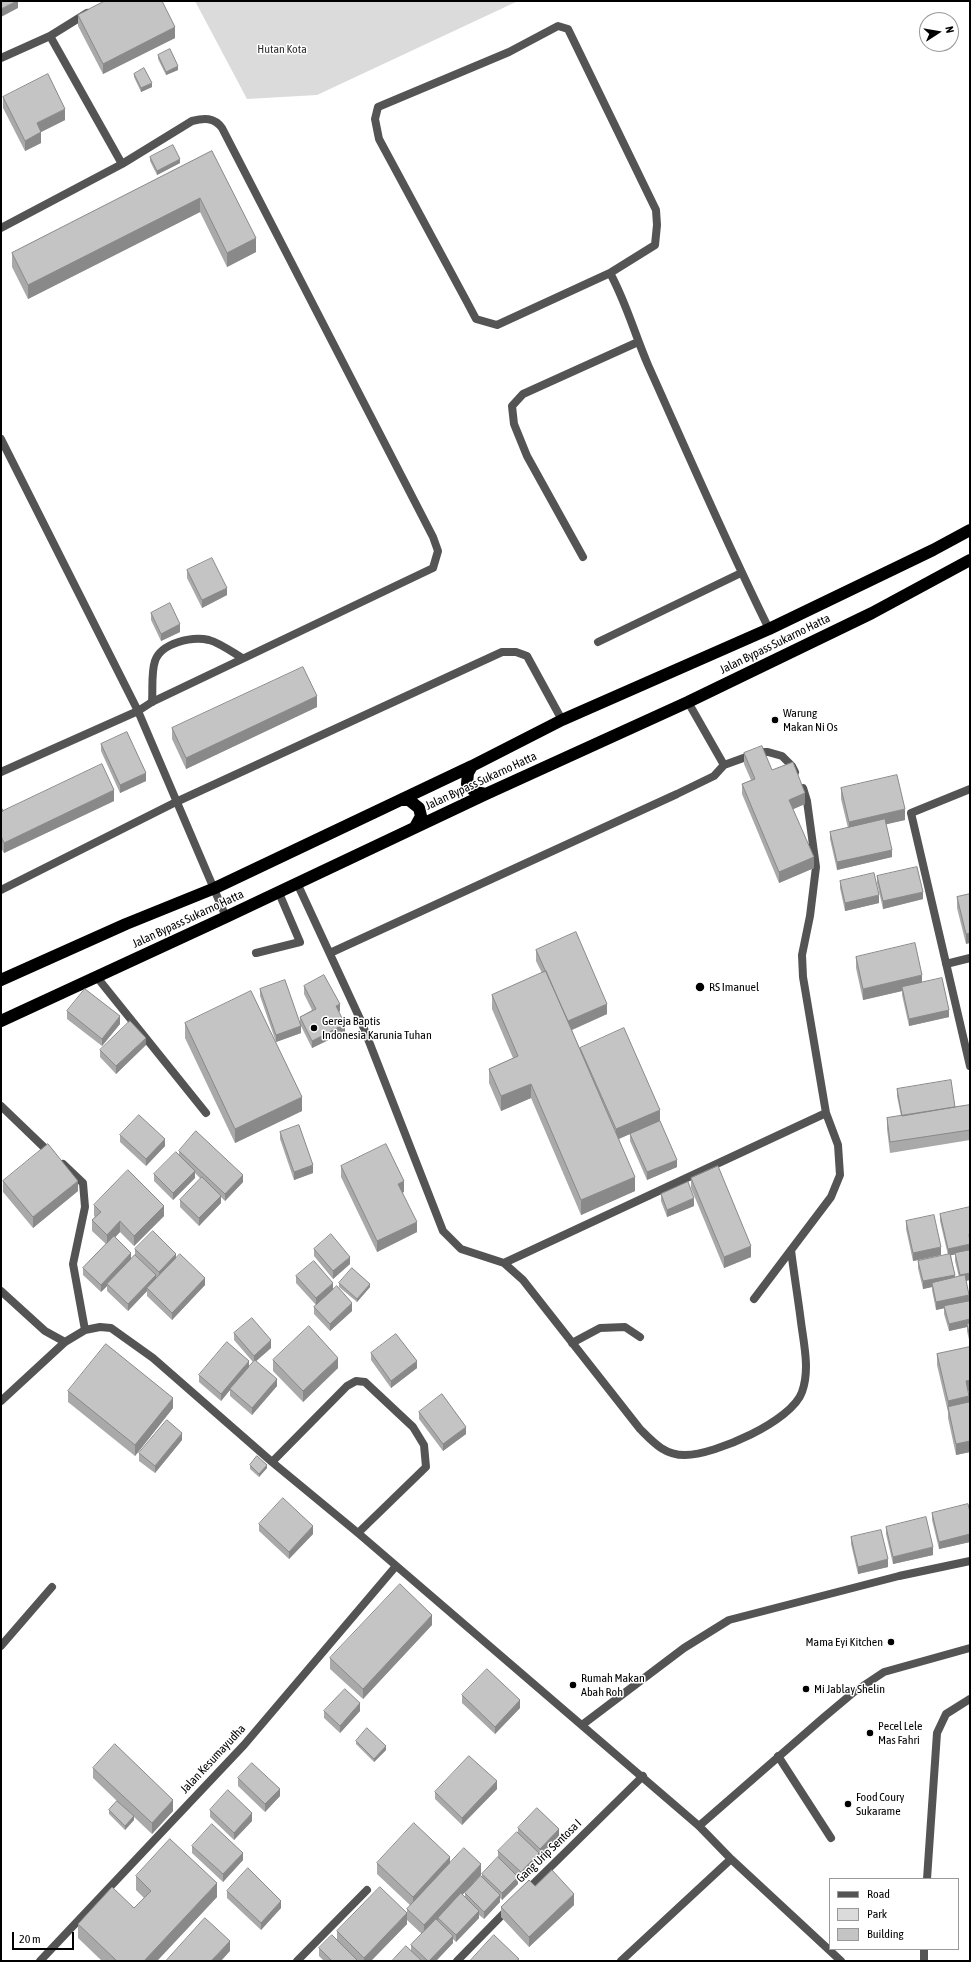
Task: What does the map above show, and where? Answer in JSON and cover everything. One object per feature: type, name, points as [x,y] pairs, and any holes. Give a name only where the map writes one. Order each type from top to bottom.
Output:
[{"type":"highway","name":"Jalan Bypass Sukarno Hatta","points":[[1,980],[126,924],[214,888],[472,766],[562,720],[769,629],[934,550],[970,530]]},
{"type":"highway","name":"Jalan Bypass Sukarno Hatta","points":[[1,1021],[279,893],[486,794],[688,702],[872,613],[970,560]]},
{"type":"highway","points":[[472,766],[467,776],[467,784],[475,792],[486,794]]},
{"type":"highway","points":[[400,800],[409,800],[419,808],[420,820],[415,827]]},
{"type":"street","points":[[1,58],[50,36],[93,9]]},
{"type":"street","points":[[558,26],[568,28],[656,210],[657,225],[655,245],[610,273],[497,325],[476,319],[379,139],[375,119],[378,107],[509,52],[558,26]]},
{"type":"street","points":[[50,36],[122,164]]},
{"type":"street","points":[[1,228],[122,164],[192,121],[203,118],[216,121],[225,135],[408,488],[433,537],[438,551],[433,568],[242,658],[152,702],[138,711],[1,772]]},
{"type":"street","points":[[610,273],[620,291],[638,342],[741,573],[769,629]]},
{"type":"street","points":[[583,557],[527,456],[514,424],[512,406],[523,394],[638,342]]},
{"type":"street","points":[[1,439],[138,711],[226,917]]},
{"type":"street","points":[[598,642],[741,573]]},
{"type":"street","points":[[152,702],[155,662],[160,652],[167,647],[179,642],[201,638],[211,640],[242,658]]},
{"type":"street","points":[[1,890],[176,802],[502,652],[516,652],[527,656],[562,720]]},
{"type":"street","points":[[688,702],[724,765]]},
{"type":"street","points":[[330,952],[677,794],[714,776],[724,765],[760,752],[768,752],[782,756],[792,766],[807,801],[816,867],[810,916],[802,955],[803,977],[826,1113],[838,1145],[840,1175],[831,1197],[754,1299]]},
{"type":"street","points":[[970,789],[911,813],[970,1066]]},
{"type":"street","points":[[298,883],[361,1020],[443,1231],[461,1248],[504,1263],[523,1280],[640,1428],[660,1449],[685,1455],[716,1449],[757,1432],[790,1410],[802,1393],[807,1368],[791,1250]]},
{"type":"street","points":[[256,953],[300,942],[279,893]]},
{"type":"street","points":[[946,964],[970,958]]},
{"type":"street","points":[[96,976],[206,1113]]},
{"type":"street","points":[[1,1106],[83,1183],[85,1207],[73,1264],[85,1330]]},
{"type":"street","points":[[504,1263],[826,1113]]},
{"type":"street","points":[[1,1291],[45,1331],[65,1342]]},
{"type":"street","points":[[1,1401],[65,1342],[85,1330],[100,1327],[111,1328],[153,1358],[272,1462],[358,1533],[643,1776],[699,1826],[731,1860],[841,1961]]},
{"type":"street","points":[[572,1343],[600,1328],[625,1327],[640,1337]]},
{"type":"street","points":[[272,1462],[347,1386],[356,1381],[365,1382],[413,1427],[424,1446],[426,1467],[358,1533]]},
{"type":"street","points":[[582,1725],[684,1648],[729,1620],[898,1576],[970,1561]]},
{"type":"street","name":"Jalan Kesumayudha","points":[[40,1961],[244,1745],[396,1566]]},
{"type":"street","points":[[1,1646],[52,1587]]},
{"type":"street","points":[[699,1826],[778,1756],[854,1692],[884,1672],[970,1648]]},
{"type":"street","points":[[927,1878],[937,1733],[946,1714],[970,1699]]},
{"type":"street","points":[[778,1756],[831,1838]]},
{"type":"street","name":"Gang Urip Sentosa I","points":[[457,1961],[643,1776]]},
{"type":"street","points":[[621,1961],[731,1860]]},
{"type":"street","points":[[297,1961],[367,1890]]},
{"type":"street","points":[[924,1950],[924,1961]]},
{"type":"green space","name":"Hutan Kota","points":[[195,1],[518,1],[317,95],[247,99]]},
{"type":"building","points":[[1,1],[17,1],[1,9]]},
{"type":"building","points":[[105,1],[162,1],[175,27],[103,64],[78,15]]},
{"type":"building","points":[[170,49],[178,66],[166,72],[158,55]]},
{"type":"building","points":[[144,68],[152,83],[141,88],[134,74]]},
{"type":"building","points":[[48,74],[65,109],[37,123],[41,132],[25,141],[3,97]]},
{"type":"building","points":[[173,145],[180,159],[157,171],[150,157]]},
{"type":"building","points":[[212,151],[256,238],[227,253],[200,198],[28,285],[12,253]]},
{"type":"building","points":[[212,558],[227,588],[202,600],[187,570]]},
{"type":"building","points":[[170,603],[180,624],[161,634],[151,613]]},
{"type":"building","points":[[303,667],[317,696],[186,758],[172,728]]},
{"type":"building","points":[[127,732],[146,773],[120,785],[101,744]]},
{"type":"building","points":[[762,746],[772,770],[793,762],[805,793],[789,800],[814,857],[779,872],[742,784],[755,779],[744,753]]},
{"type":"building","points":[[102,764],[114,790],[4,843],[1,836],[1,812]]},
{"type":"building","points":[[897,775],[905,809],[849,822],[841,788]]},
{"type":"building","points":[[885,819],[892,850],[837,862],[830,832]]},
{"type":"building","points":[[917,867],[923,892],[883,901],[877,876]]},
{"type":"building","points":[[874,873],[879,895],[845,903],[840,881]]},
{"type":"building","points":[[970,894],[970,933],[966,934],[957,897]]},
{"type":"building","points":[[576,932],[607,1004],[568,1021],[536,950]]},
{"type":"building","points":[[915,943],[922,975],[863,989],[856,957]]},
{"type":"building","points":[[546,971],[635,1177],[581,1200],[531,1084],[501,1096],[489,1069],[518,1056],[492,995]]},
{"type":"building","points":[[324,975],[340,1004],[336,1006],[345,1024],[312,1041],[300,1017],[316,1009],[304,986]]},
{"type":"building","points":[[942,978],[949,1010],[909,1019],[902,987]]},
{"type":"building","points":[[285,980],[301,1026],[276,1035],[260,989]]},
{"type":"building","points":[[85,989],[120,1016],[102,1039],[67,1011]]},
{"type":"building","points":[[251,991],[302,1097],[235,1129],[185,1023]]},
{"type":"building","points":[[130,1021],[146,1038],[116,1066],[100,1050]]},
{"type":"building","points":[[624,1028],[660,1110],[616,1129],[580,1048]]},
{"type":"building","points":[[951,1080],[955,1107],[902,1116],[897,1089]]},
{"type":"building","points":[[970,1105],[970,1130],[890,1142],[887,1118]]},
{"type":"building","points":[[139,1115],[165,1139],[146,1159],[120,1135]]},
{"type":"building","points":[[660,1121],[677,1160],[647,1172],[630,1134]]},
{"type":"building","points":[[299,1125],[313,1165],[294,1172],[280,1132]]},
{"type":"building","points":[[196,1131],[243,1175],[225,1194],[179,1151]]},
{"type":"building","points":[[48,1144],[78,1181],[33,1217],[3,1181]]},
{"type":"building","points":[[386,1144],[404,1181],[398,1184],[417,1222],[377,1241],[341,1166]]},
{"type":"building","points":[[176,1152],[195,1171],[173,1193],[154,1174]]},
{"type":"building","points":[[718,1166],[751,1246],[724,1257],[691,1178]]},
{"type":"building","points":[[128,1170],[164,1206],[134,1236],[120,1221],[107,1235],[92,1220],[101,1212],[94,1205]]},
{"type":"building","points":[[202,1177],[221,1196],[199,1218],[180,1200]]},
{"type":"building","points":[[688,1182],[694,1198],[667,1210],[661,1194]]},
{"type":"building","points":[[970,1207],[970,1244],[948,1249],[940,1214]]},
{"type":"building","points":[[934,1215],[941,1247],[913,1253],[906,1221]]},
{"type":"building","points":[[153,1231],[176,1254],[159,1272],[135,1249]]},
{"type":"building","points":[[331,1234],[350,1257],[333,1271],[314,1249]]},
{"type":"building","points":[[114,1236],[131,1253],[101,1285],[83,1268]]},
{"type":"building","points":[[970,1250],[970,1273],[960,1275],[955,1253]]},
{"type":"building","points":[[180,1254],[205,1278],[172,1313],[147,1288]]},
{"type":"building","points":[[950,1254],[955,1275],[923,1281],[918,1261]]},
{"type":"building","points":[[135,1255],[156,1275],[128,1304],[107,1284]]},
{"type":"building","points":[[314,1261],[333,1283],[316,1298],[296,1276]]},
{"type":"building","points":[[352,1268],[370,1284],[357,1299],[339,1283]]},
{"type":"building","points":[[965,1275],[969,1295],[936,1302],[932,1283]]},
{"type":"building","points":[[337,1286],[352,1303],[330,1324],[314,1307]]},
{"type":"building","points":[[970,1301],[970,1319],[949,1324],[944,1306]]},
{"type":"building","points":[[252,1318],[271,1340],[254,1356],[234,1333]]},
{"type":"building","points":[[970,1323],[970,1337],[967,1324]]},
{"type":"building","points":[[309,1326],[338,1358],[303,1391],[273,1360]]},
{"type":"building","points":[[396,1334],[417,1361],[391,1381],[371,1353]]},
{"type":"building","points":[[227,1342],[249,1361],[221,1394],[199,1375]]},
{"type":"building","points":[[106,1344],[173,1398],[135,1445],[68,1391]]},
{"type":"building","points":[[970,1347],[970,1380],[966,1381],[969,1396],[948,1401],[937,1354]]},
{"type":"building","points":[[255,1360],[277,1379],[252,1408],[230,1389]]},
{"type":"building","points":[[442,1394],[466,1427],[443,1444],[419,1412]]},
{"type":"building","points":[[970,1402],[970,1441],[956,1444],[948,1407]]},
{"type":"building","points":[[167,1420],[182,1433],[155,1466],[139,1453]]},
{"type":"building","points":[[257,1456],[267,1465],[259,1474],[250,1465]]},
{"type":"building","points":[[283,1498],[313,1526],[289,1552],[259,1524]]},
{"type":"building","points":[[968,1504],[970,1512],[970,1534],[939,1542],[932,1513]]},
{"type":"building","points":[[926,1517],[933,1547],[893,1557],[886,1527]]},
{"type":"building","points":[[881,1530],[888,1559],[858,1567],[851,1537]]},
{"type":"building","points":[[400,1584],[432,1615],[363,1689],[330,1658]]},
{"type":"building","points":[[487,1669],[520,1700],[495,1727],[462,1695]]},
{"type":"building","points":[[345,1689],[360,1703],[340,1726],[324,1711]]},
{"type":"building","points":[[367,1728],[386,1746],[374,1759],[356,1741]]},
{"type":"building","points":[[115,1744],[173,1800],[152,1823],[93,1768]]},
{"type":"building","points":[[469,1756],[497,1781],[462,1818],[435,1792]]},
{"type":"building","points":[[252,1763],[280,1789],[265,1804],[238,1778]]},
{"type":"building","points":[[228,1790],[252,1813],[234,1833],[210,1810]]},
{"type":"building","points":[[117,1801],[134,1816],[125,1826],[109,1810]]},
{"type":"building","points":[[537,1808],[559,1829],[540,1849],[518,1828]]},
{"type":"building","points":[[414,1823],[450,1857],[413,1897],[377,1863]]},
{"type":"building","points":[[212,1824],[243,1853],[223,1874],[192,1846]]},
{"type":"building","points":[[517,1832],[539,1853],[521,1872],[498,1851]]},
{"type":"building","points":[[170,1839],[217,1883],[144,1961],[117,1961],[78,1924],[112,1887],[134,1908],[151,1891],[136,1876]]},
{"type":"building","points":[[464,1848],[481,1864],[424,1925],[407,1909]]},
{"type":"building","points":[[498,1857],[518,1877],[502,1893],[482,1874]]},
{"type":"building","points":[[248,1868],[281,1901],[261,1923],[227,1891]]},
{"type":"building","points":[[552,1870],[574,1894],[529,1937],[501,1907],[529,1880],[535,1886]]},
{"type":"building","points":[[481,1876],[500,1895],[484,1912],[465,1893]]},
{"type":"building","points":[[380,1887],[407,1913],[364,1958],[337,1931]]},
{"type":"building","points":[[461,1893],[479,1911],[456,1935],[438,1918]]},
{"type":"building","points":[[205,1918],[230,1941],[211,1961],[166,1961]]},
{"type":"building","points":[[436,1919],[453,1936],[428,1961],[411,1945]]},
{"type":"building","points":[[332,1935],[358,1961],[332,1961],[319,1948]]},
{"type":"building","points":[[494,1935],[519,1959],[516,1961],[470,1961]]},
{"type":"building","points":[[406,1946],[422,1961],[392,1961]]},
{"type":"place","name":"Warung Makan Ni Os","points":[[775,720]]},
{"type":"place","name":"RS Imanuel","points":[[700,987]]},
{"type":"place","name":"Gereja Baptis Indonesia Karunia Tuhan","points":[[314,1028]]},
{"type":"place","name":"Mama Eyi Kitchen","points":[[891,1642]]},
{"type":"place","name":"Rumah Makan Abah Roh","points":[[573,1685]]},
{"type":"place","name":"Mi Jablay Shelin","points":[[806,1689]]},
{"type":"place","name":"Pecel Lele Mas Fahri","points":[[870,1733]]},
{"type":"place","name":"Food Coury Sukarame","points":[[848,1804]]}]
